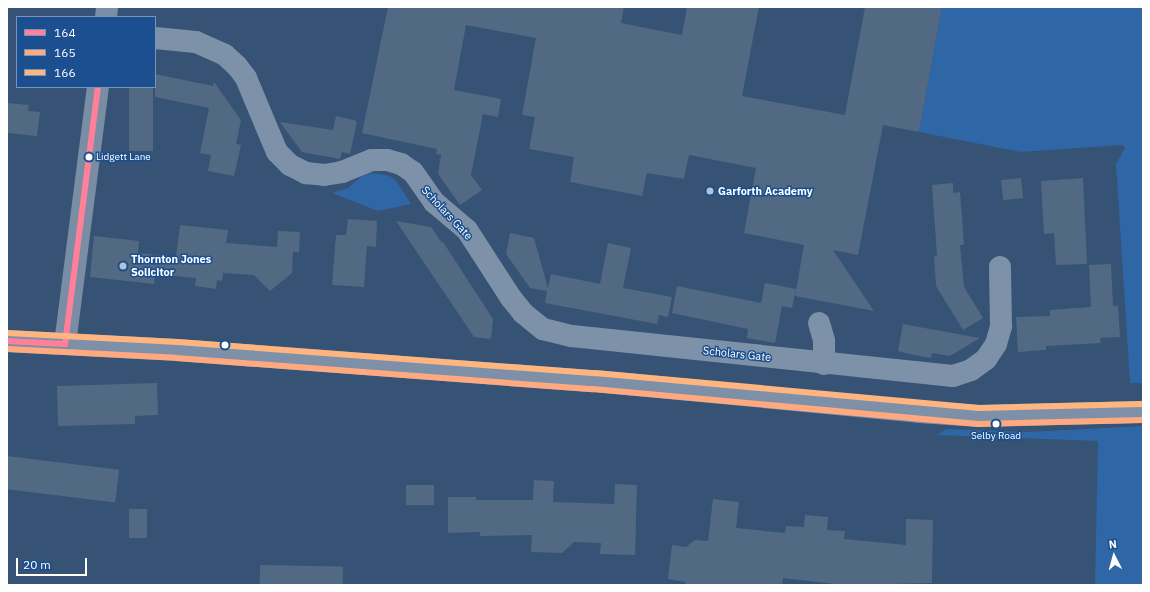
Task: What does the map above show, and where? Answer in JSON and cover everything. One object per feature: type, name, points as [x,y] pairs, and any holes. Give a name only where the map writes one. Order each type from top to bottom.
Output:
[{"type":"highway","points":[[7,341],[692,389],[926,413],[979,416],[1143,412]]},
{"type":"main road","points":[[65,344],[98,88]]},
{"type":"street","name":"Scholars Gate","points":[[156,38],[196,42],[225,55],[237,66],[246,78],[277,152],[290,165],[306,173],[324,175],[342,172],[372,160],[387,160],[401,164],[413,172],[434,202],[467,230],[515,303],[543,329],[572,336],[935,376],[953,376],[971,370],[986,359],[993,349],[1001,326],[1000,267]]},
{"type":"street","points":[[819,323],[824,341],[824,364]]},
{"type":"shaded area","points":[[942,7],[1143,7],[1143,383],[1130,383],[1116,164],[1125,148],[1122,145],[1021,152],[919,132]]},
{"type":"shaded area","points":[[371,173],[390,176],[397,182],[411,204],[378,211],[332,193],[348,188],[362,176]]},
{"type":"shaded area","points":[[1143,426],[1143,585],[1095,585],[1098,441],[938,435],[946,429],[1028,432]]},
{"type":"building","points":[[388,7],[624,7],[621,23],[682,35],[687,7],[759,7],[742,96],[845,115],[865,7],[942,7],[919,132],[883,125],[858,255],[833,250],[874,311],[795,296],[804,245],[744,233],[756,168],[689,155],[684,179],[647,173],[642,196],[570,182],[574,157],[529,149],[535,117],[522,115],[536,38],[466,25],[454,90],[501,99],[498,117],[483,114],[471,175],[482,190],[460,205],[438,174],[441,155],[436,154],[437,149],[362,133]]},
{"type":"building","points":[[156,74],[213,86],[214,82],[241,120],[236,144],[241,145],[234,176],[208,171],[211,155],[200,153],[209,108],[155,97]]},
{"type":"building","points":[[129,88],[153,88],[153,151],[129,151]]},
{"type":"building","points":[[7,103],[29,105],[28,111],[40,112],[37,136],[7,133]]},
{"type":"building","points":[[336,116],[357,121],[350,154],[342,152],[340,159],[302,152],[280,122],[333,130]]},
{"type":"building","points":[[1021,178],[1023,198],[1003,200],[1001,180]]},
{"type":"building","points":[[1083,178],[1087,264],[1056,265],[1054,233],[1044,234],[1041,181]]},
{"type":"building","points":[[953,183],[953,193],[960,192],[964,245],[960,245],[964,287],[983,318],[963,330],[936,286],[934,256],[937,256],[932,185]]},
{"type":"building","points":[[348,219],[377,221],[376,247],[367,246],[364,287],[332,285],[336,235],[346,235]]},
{"type":"building","points":[[396,221],[431,227],[442,243],[443,242],[493,319],[491,339],[474,337]]},
{"type":"building","points":[[180,225],[228,230],[226,243],[277,247],[278,231],[300,232],[299,252],[293,252],[292,273],[270,291],[254,275],[223,273],[222,281],[217,280],[216,289],[195,286],[196,278],[155,274],[154,284],[90,277],[94,236],[139,241],[138,253],[176,257]]},
{"type":"building","points":[[510,233],[534,238],[548,288],[551,274],[600,284],[608,243],[631,248],[623,288],[672,297],[668,317],[659,315],[657,324],[545,303],[547,291],[530,288],[506,254]]},
{"type":"building","points":[[1111,264],[1113,306],[1118,306],[1120,337],[1100,338],[1101,343],[1046,346],[1046,350],[1018,352],[1016,317],[1050,316],[1050,310],[1091,307],[1089,265]]},
{"type":"building","points":[[765,283],[796,289],[792,308],[782,306],[775,343],[747,338],[748,329],[672,313],[677,286],[761,303]]},
{"type":"building","points":[[903,324],[980,338],[950,356],[932,353],[931,358],[914,355],[898,351]]},
{"type":"building","points":[[157,383],[158,415],[135,416],[135,424],[58,426],[57,386]]},
{"type":"building","points":[[7,456],[119,470],[115,503],[7,489]]},
{"type":"building","points":[[534,480],[554,481],[553,502],[614,504],[615,484],[637,485],[635,555],[600,554],[601,543],[574,542],[562,553],[531,552],[532,535],[480,536],[480,532],[448,533],[448,497],[476,497],[476,500],[533,500]]},
{"type":"building","points":[[406,485],[434,485],[434,505],[406,505]]},
{"type":"building","points":[[713,499],[739,502],[736,528],[785,533],[786,526],[804,527],[805,515],[828,517],[827,530],[845,531],[844,539],[906,545],[906,519],[933,520],[932,583],[844,585],[783,578],[782,585],[685,585],[685,582],[668,579],[672,545],[686,547],[695,540],[708,541]]},
{"type":"building","points":[[129,509],[147,509],[147,538],[129,538]]},
{"type":"building","points":[[260,565],[343,566],[343,585],[260,585]]},
{"type":"transit line","name":"164","points":[[65,344],[98,88]]},
{"type":"transit line","name":"166","points":[[7,333],[178,342],[595,373],[979,408],[1143,404]]},
{"type":"transit line","name":"164","points":[[7,341],[65,344]]},
{"type":"transit line","name":"165","points":[[7,349],[176,358],[593,389],[978,424],[1143,420]]},
{"type":"place","name":"Lidgett Lane","points":[[89,157]]},
{"type":"place","name":"Garforth Academy","points":[[710,191]]},
{"type":"place","name":"Thornton Jones Solicitor","points":[[123,266]]},
{"type":"place","name":"Selby Road","points":[[996,424]]}]
